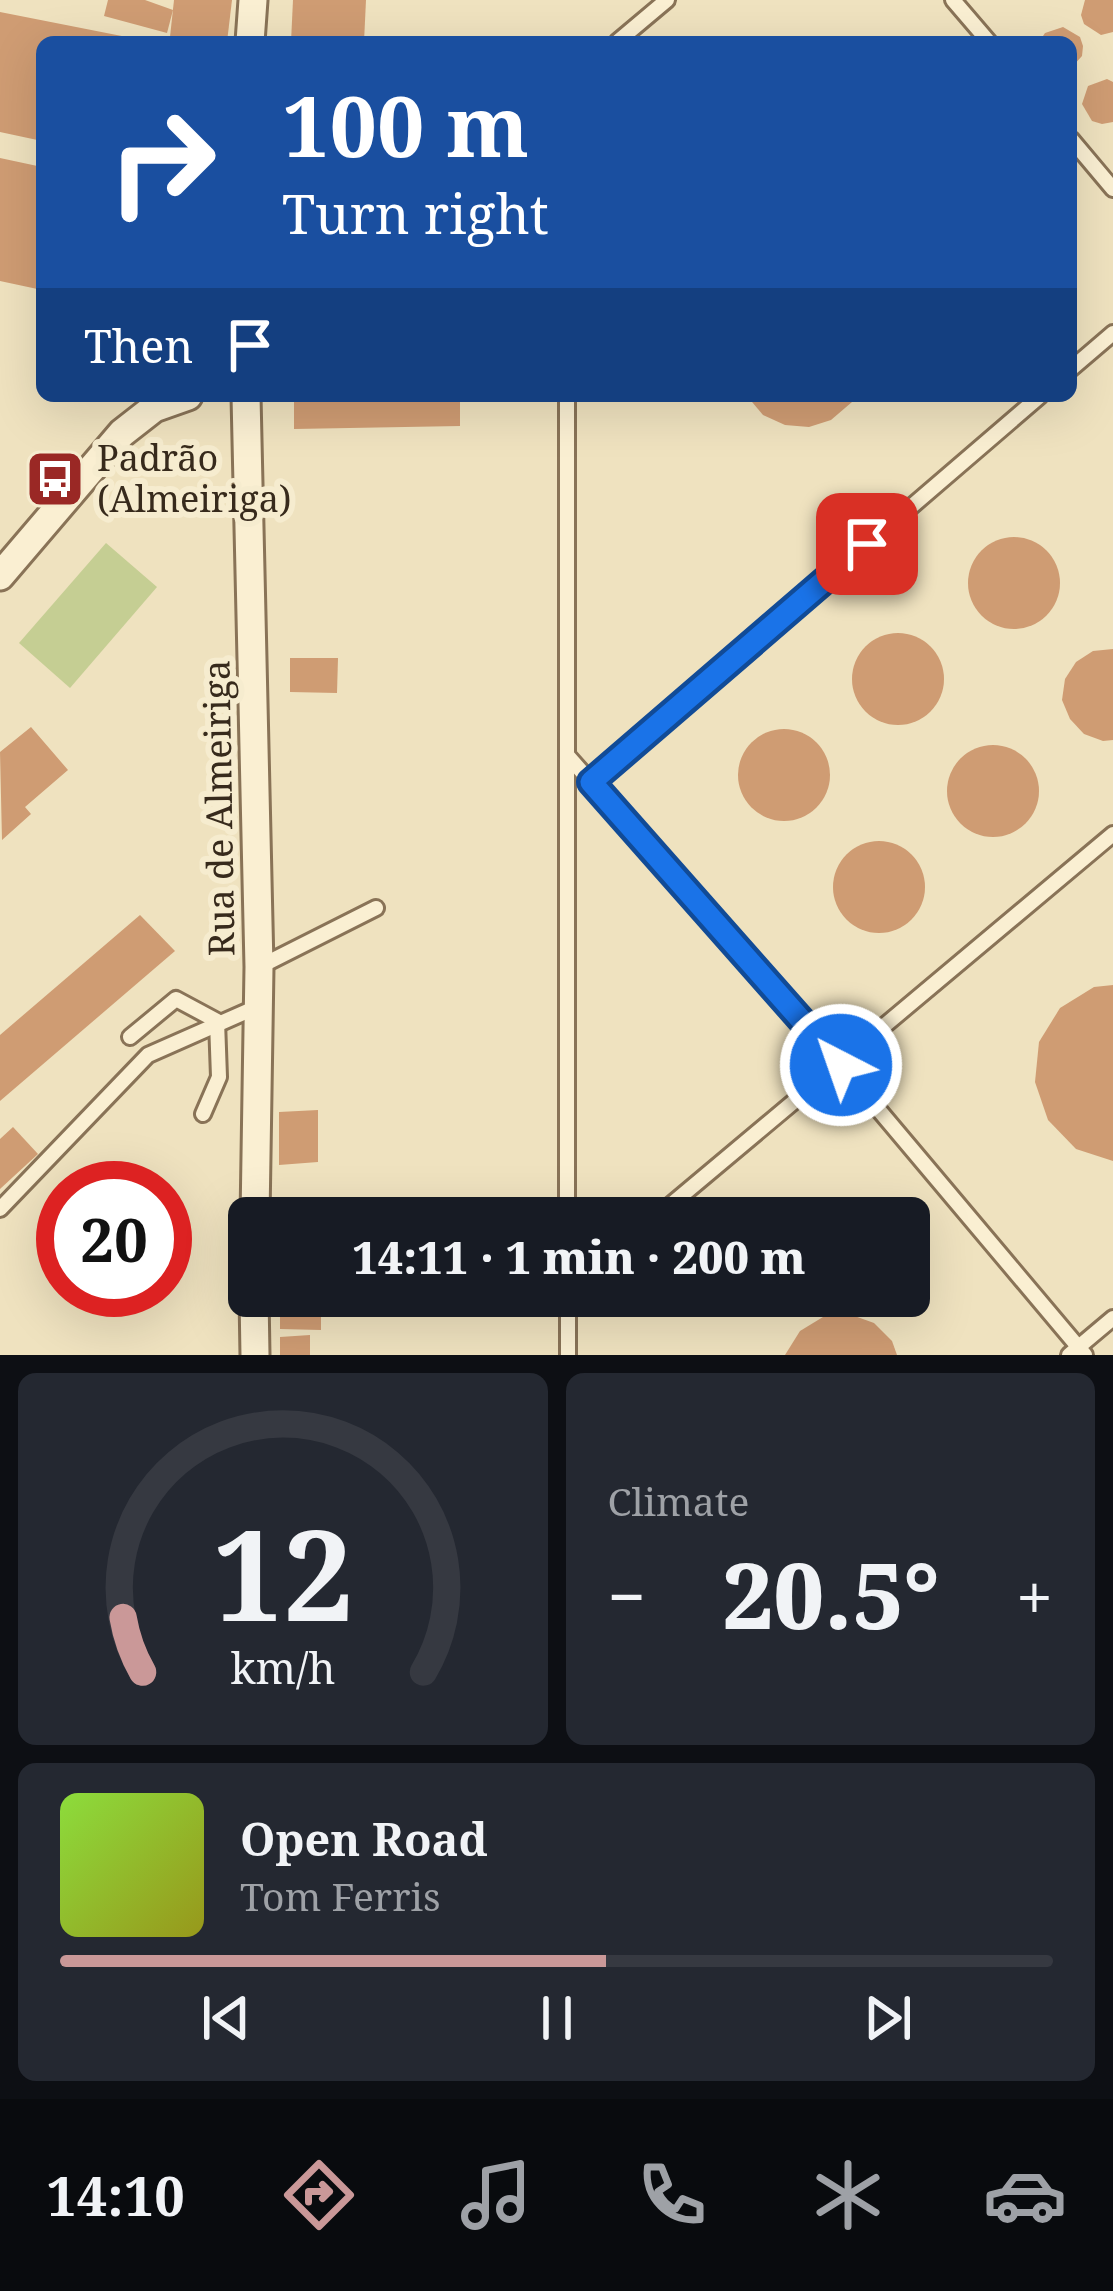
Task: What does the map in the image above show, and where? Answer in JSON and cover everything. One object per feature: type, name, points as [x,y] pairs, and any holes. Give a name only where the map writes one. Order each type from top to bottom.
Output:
[{"type":"street","points":[[251,36],[254,0]]},
{"type":"street","points":[[0,576],[122,433],[154,408],[171,402]]},
{"type":"street","name":"Rua de Almeiriga","points":[[246,402],[259,967],[255,1197]]},
{"type":"street","points":[[254,1317],[255,1355]]},
{"type":"lane","points":[[624,36],[667,0]]},
{"type":"lane","points":[[953,0],[984,36]]},
{"type":"lane","points":[[1077,146],[1113,189]]},
{"type":"lane","points":[[1077,365],[1113,333]]},
{"type":"lane","points":[[567,402],[568,1197]]},
{"type":"lane","points":[[591,782],[1033,402]]},
{"type":"lane","points":[[567,755],[841,1065],[1078,1352],[1113,1318]]},
{"type":"lane","points":[[681,1197],[1113,834]]},
{"type":"lane","points":[[259,967],[376,908]]},
{"type":"lane","points":[[130,1036],[176,999],[217,1021]]},
{"type":"lane","points":[[0,1208],[148,1055],[259,1006]]},
{"type":"lane","points":[[203,1114],[219,1077],[217,1021]]},
{"type":"lane","points":[[568,1317],[568,1355]]},
{"type":"green space","points":[[106,543],[157,587],[70,688],[19,643]]},
{"type":"building","points":[[108,0],[145,0],[173,10],[167,33],[104,16]]},
{"type":"building","points":[[174,0],[232,0],[228,36],[170,36]]},
{"type":"building","points":[[293,0],[366,0],[364,36],[291,36]]},
{"type":"building","points":[[1085,0],[1113,0],[1113,32],[1101,35],[1084,24]]},
{"type":"building","points":[[0,12],[122,36],[36,36],[36,140],[0,132]]},
{"type":"building","points":[[1063,27],[1080,37],[1082,56],[1077,61],[1077,36],[1043,36]]},
{"type":"building","points":[[1107,79],[1113,82],[1113,122],[1102,124],[1092,121],[1082,104],[1088,86]]},
{"type":"building","points":[[0,158],[36,166],[36,289],[0,281]]},
{"type":"building","points":[[294,402],[460,402],[460,426],[294,429]]},
{"type":"building","points":[[752,402],[852,402],[831,420],[809,427],[785,425],[763,415]]},
{"type":"building","points":[[1014,537],[1046,551],[1060,583],[1046,615],[1014,629],[982,615],[968,583],[982,551]]},
{"type":"building","points":[[898,633],[930,647],[944,679],[930,711],[898,725],[866,711],[852,679],[866,647]]},
{"type":"building","points":[[1113,649],[1113,740],[1103,741],[1084,734],[1070,719],[1062,700],[1065,679],[1076,662],[1093,651]]},
{"type":"building","points":[[290,658],[338,658],[337,693],[290,692]]},
{"type":"building","points":[[31,727],[68,770],[25,807],[31,814],[2,840],[0,752]]},
{"type":"building","points":[[784,729],[816,743],[830,775],[816,807],[784,821],[752,807],[738,775],[752,743]]},
{"type":"building","points":[[993,745],[1025,759],[1039,791],[1025,823],[993,837],[961,823],[947,791],[961,759]]},
{"type":"building","points":[[879,841],[911,855],[925,887],[911,919],[879,933],[847,919],[833,887],[847,855]]},
{"type":"building","points":[[140,915],[175,951],[0,1101],[0,1035]]},
{"type":"building","points":[[1113,985],[1113,1161],[1076,1149],[1048,1120],[1035,1082],[1039,1042],[1060,1008],[1094,987]]},
{"type":"building","points":[[318,1110],[318,1162],[279,1165],[279,1112]]},
{"type":"building","points":[[13,1127],[38,1154],[0,1189],[0,1139]]},
{"type":"building","points":[[280,1317],[321,1317],[321,1330],[280,1329]]},
{"type":"building","points":[[823,1317],[857,1317],[874,1323],[892,1341],[897,1355],[785,1355],[800,1331]]},
{"type":"building","points":[[310,1335],[310,1355],[280,1355],[280,1337]]},
{"type":"place","name":"Padrão (Almeiriga)","points":[[55,479]]},
{"type":"route","points":[[841,1065],[591,782],[867,544]]}]
